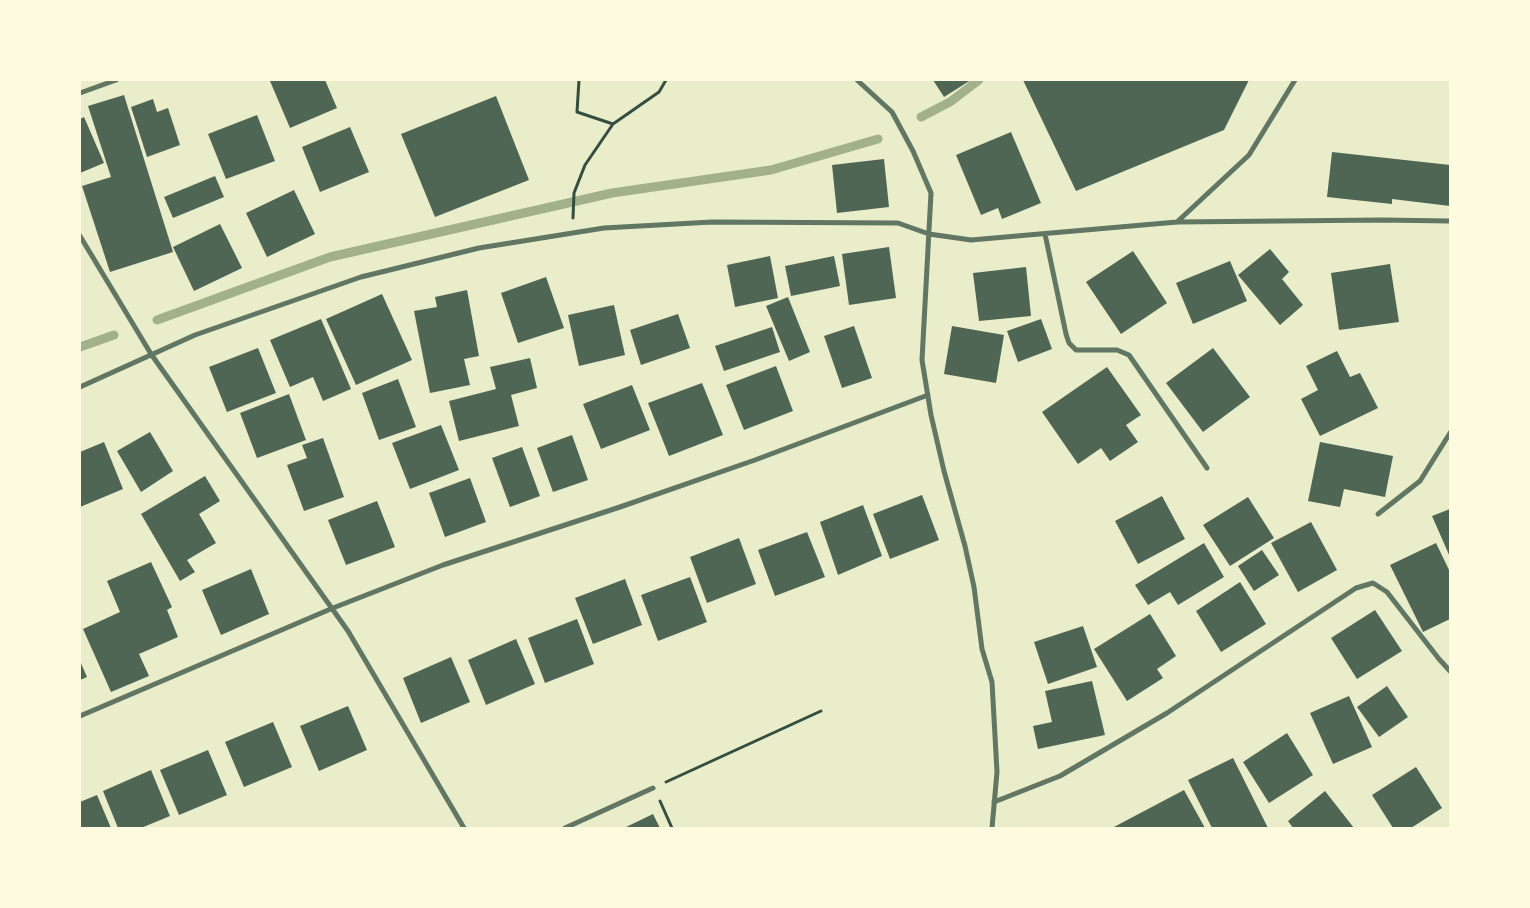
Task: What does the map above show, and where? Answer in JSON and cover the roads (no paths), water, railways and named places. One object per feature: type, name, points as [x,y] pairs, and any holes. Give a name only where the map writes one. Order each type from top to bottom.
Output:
[{"type":"street","points":[[80,92],[116,80]]},
{"type":"street","points":[[857,80],[892,112],[913,151],[931,193],[922,360],[944,471],[973,579],[982,649],[992,682],[997,772],[992,828]]},
{"type":"street","points":[[1177,222],[1249,155],[1295,80]]},
{"type":"street","points":[[80,387],[195,335],[361,277],[479,248],[596,229],[712,222],[898,223],[930,234],[971,240],[1177,222],[1450,221]]},
{"type":"street","points":[[1045,234],[1069,343],[1076,350],[1117,350],[1129,355],[1207,468]]},
{"type":"street","points":[[80,236],[151,354],[348,631],[464,828]]},
{"type":"street","points":[[80,716],[333,608],[443,566],[629,504],[928,395]]},
{"type":"street","points":[[1378,514],[1420,481],[1450,433]]},
{"type":"street","points":[[994,802],[1060,776],[1167,713],[1356,588],[1373,583],[1387,592],[1438,660],[1450,671]]},
{"type":"street","points":[[564,828],[653,788]]},
{"type":"waterway","points":[[921,117],[950,102],[979,80]]},
{"type":"waterway","points":[[157,320],[330,257],[612,193],[771,170],[878,139]]},
{"type":"waterway","points":[[80,347],[114,335]]}]
